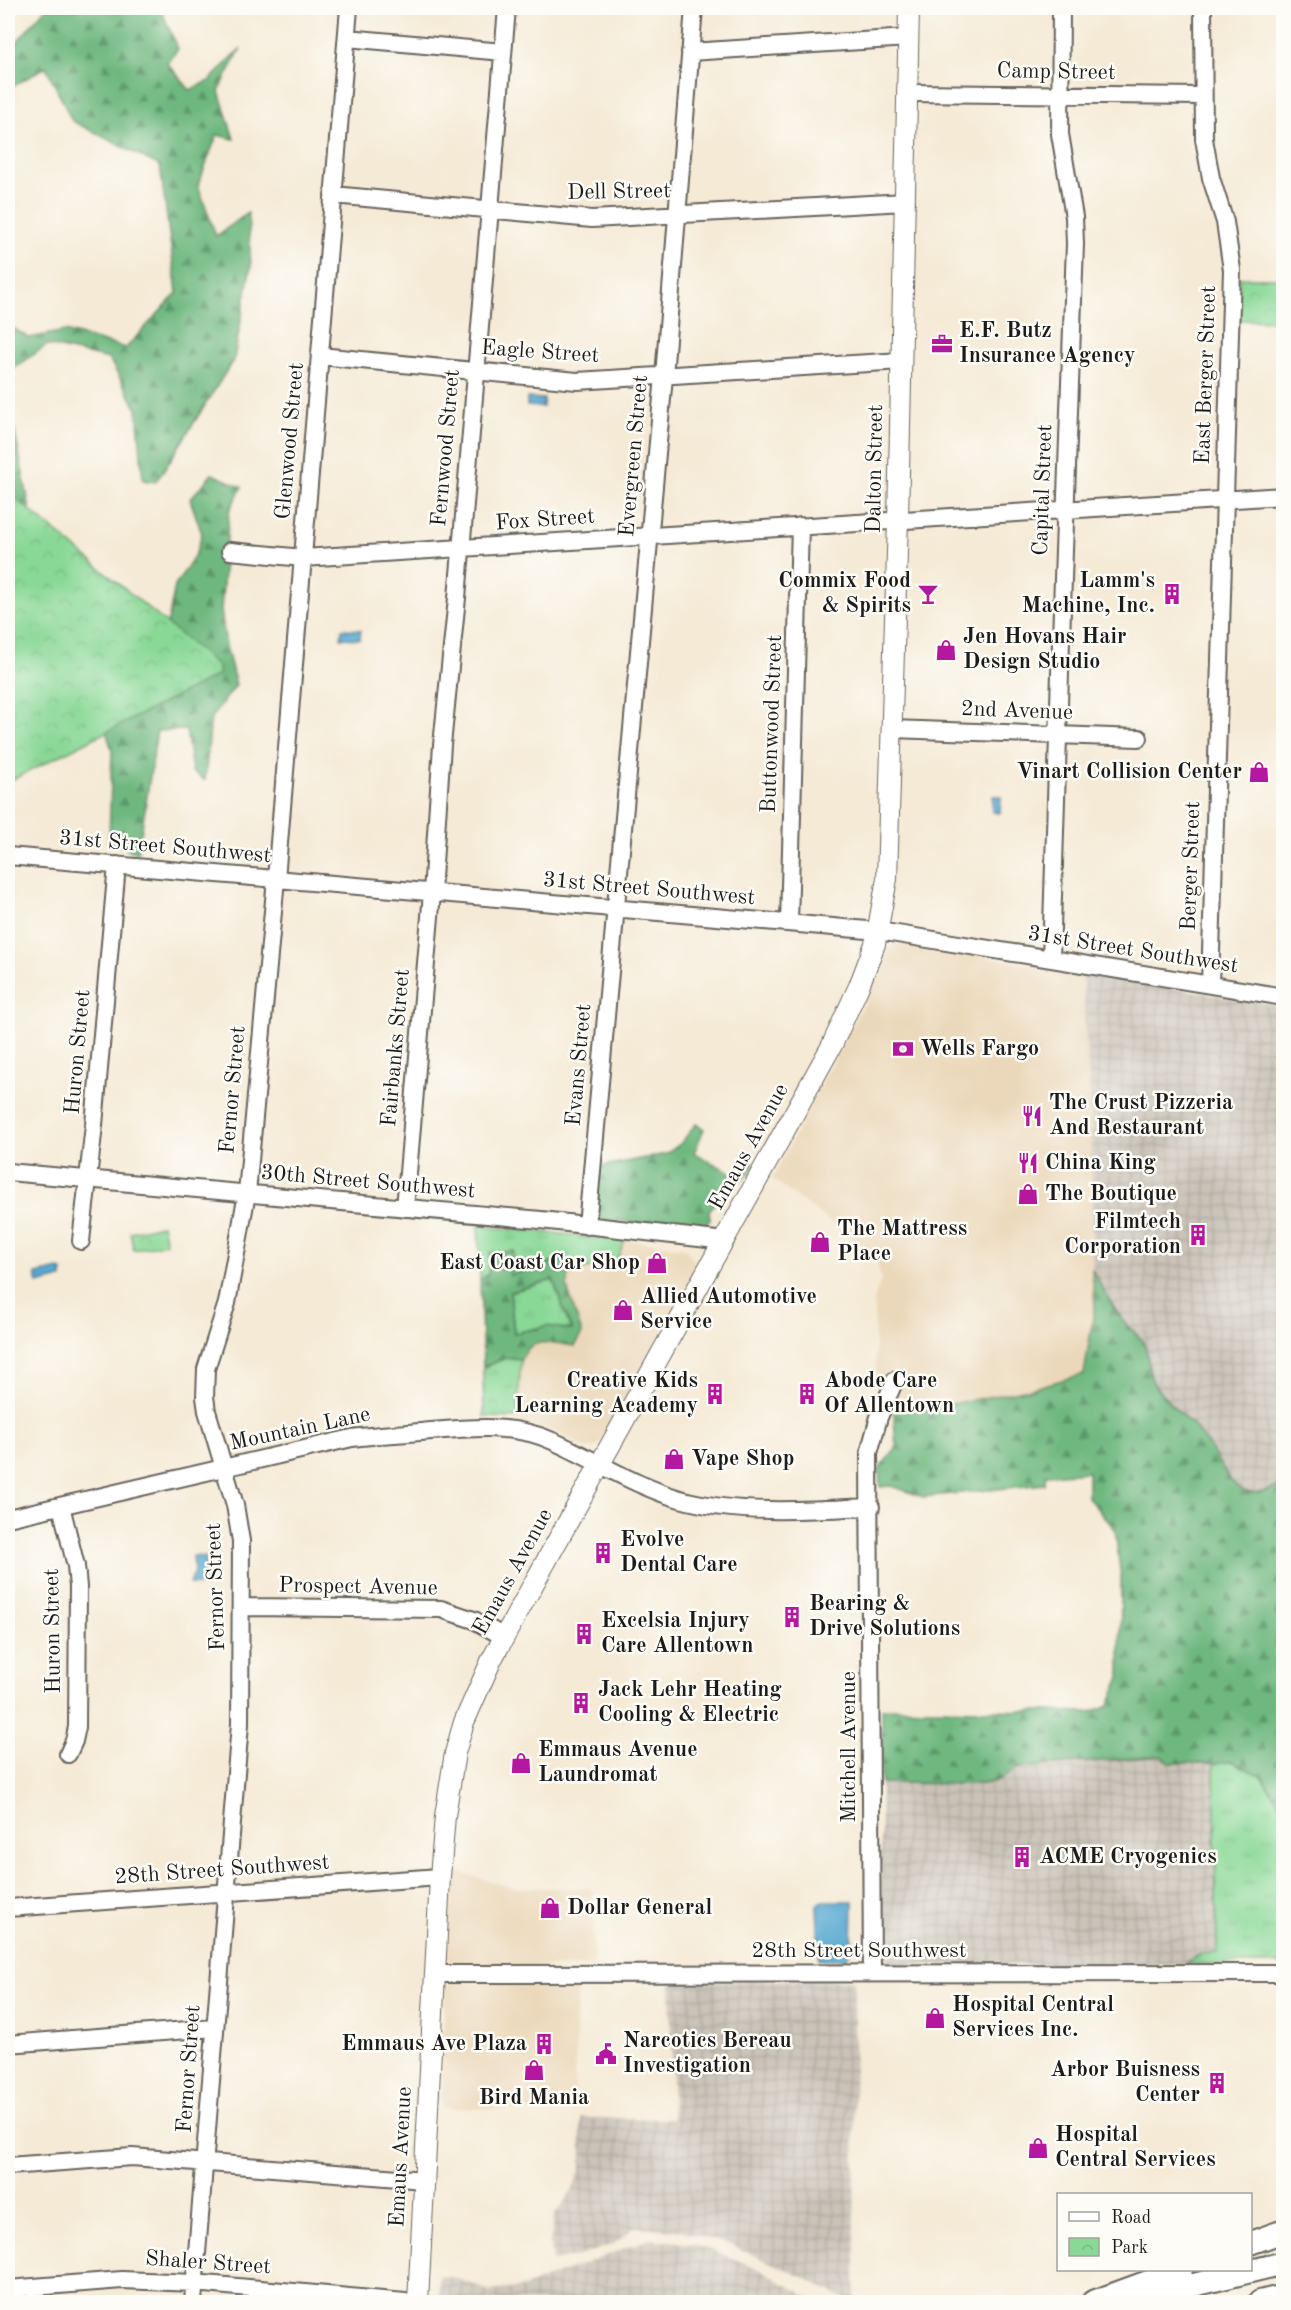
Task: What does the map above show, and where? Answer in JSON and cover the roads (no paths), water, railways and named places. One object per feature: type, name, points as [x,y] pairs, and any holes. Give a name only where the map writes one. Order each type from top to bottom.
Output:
[{"type":"highway","points":[[1252,2243],[1284,2231]]},
{"type":"highway","points":[[1252,2270],[1282,2263]]},
{"type":"highway","points":[[1094,2302],[1178,2271]]},
{"type":"highway","points":[[1124,2302],[1250,2271]]},
{"type":"main road","name":"Dalton Street","points":[[879,931],[887,879],[892,729],[909,8]]},
{"type":"main road","name":"Emaus Avenue","points":[[418,2302],[440,1877],[455,1753],[464,1722],[479,1684],[504,1637],[832,1045],[859,986],[879,931]]},
{"type":"street","name":"Glenwood Street","points":[[276,879],[349,8]]},
{"type":"street","name":"Fernwood Street","points":[[432,892],[442,745],[507,8]]},
{"type":"street","name":"Evergreen Street","points":[[615,908],[650,536],[694,8]]},
{"type":"street","name":"Capital Street","points":[[1051,959],[1064,510],[1075,244],[1074,217],[1060,134],[1061,8]]},
{"type":"street","name":"East Berger Street","points":[[1203,8],[1204,139],[1207,159],[1225,222],[1232,270],[1217,747]]},
{"type":"street","points":[[347,38],[503,52]]},
{"type":"street","points":[[690,52],[909,38]]},
{"type":"street","name":"Camp Street","points":[[908,93],[1203,96]]},
{"type":"street","name":"Dell Street","points":[[333,195],[592,219],[906,202]]},
{"type":"street","name":"Eagle Street","points":[[320,356],[577,381],[902,361]]},
{"type":"street","name":"Fox Street","points":[[230,551],[303,558],[1284,496]]},
{"type":"street","name":"Buttonwood Street","points":[[789,923],[800,526]]},
{"type":"street","name":"2nd Avenue","points":[[892,729],[1139,738]]},
{"type":"street","name":"Berger Street","points":[[1210,985],[1217,747]]},
{"type":"street","name":"31st Street Southwest","points":[[8,856],[879,931],[1284,997]]},
{"type":"street","name":"Huron Street","points":[[81,1242],[89,1179],[117,865]]},
{"type":"street","name":"Fernor Street","points":[[193,2302],[240,1724],[241,1541],[238,1516],[226,1469],[207,1411],[206,1369],[227,1303],[246,1193],[276,879]]},
{"type":"street","name":"Fairbanks Street","points":[[405,1208],[432,892]]},
{"type":"street","name":"Evans Street","points":[[587,1226],[615,908]]},
{"type":"street","name":"30th Street Southwest","points":[[8,1172],[405,1208],[725,1241]]},
{"type":"street","name":"Mitchell Avenue","points":[[872,1973],[869,1453],[879,1417],[895,1380]]},
{"type":"street","name":"Mountain Lane","points":[[8,1518],[352,1438],[378,1434],[484,1427],[501,1427],[539,1436],[653,1490],[709,1505],[766,1509],[871,1507]]},
{"type":"street","name":"Huron Street","points":[[61,1506],[76,1566],[78,1587],[77,1727],[68,1754]]},
{"type":"street","name":"Prospect Avenue","points":[[241,1607],[441,1609],[474,1620],[504,1637]]},
{"type":"street","name":"28th Street Southwest","points":[[8,1908],[440,1877]]},
{"type":"street","name":"28th Street Southwest","points":[[435,1974],[1284,1973]]},
{"type":"street","points":[[8,2044],[214,2028]]},
{"type":"street","points":[[8,2166],[132,2157],[424,2180]]},
{"type":"street","name":"Shaler Street","points":[[8,2289],[122,2280],[194,2283],[405,2302]]},
{"type":"water","points":[[527,398],[544,399],[543,407],[527,406]]},
{"type":"water","points":[[342,629],[361,630],[360,639],[341,638]]},
{"type":"water","points":[[993,796],[1001,796],[1000,813],[992,812]]},
{"type":"water","points":[[59,1269],[63,1271],[62,1278],[38,1284],[36,1274]]},
{"type":"water","points":[[193,1556],[205,1557],[208,1586],[190,1584],[194,1570]]},
{"type":"water","points":[[823,1901],[853,1901],[852,1950],[845,1959],[819,1959],[817,1905]]},
{"type":"place","name":"E.F. Butz Insurance Agency","points":[[942,344]]},
{"type":"place","name":"Commix Food & Spirits","points":[[928,594]]},
{"type":"place","name":"Lamm's Machine, Inc.","points":[[1172,594]]},
{"type":"place","name":"Jen Hovans Hair Design Studio","points":[[946,650]]},
{"type":"place","name":"Vinart Collision Center","points":[[1259,772]]},
{"type":"place","name":"Wells Fargo","points":[[903,1049]]},
{"type":"place","name":"The Crust Pizzeria And Restaurant","points":[[1032,1116]]},
{"type":"place","name":"China King","points":[[1028,1163]]},
{"type":"place","name":"The Boutique","points":[[1028,1194]]},
{"type":"place","name":"Filmtech Corporation","points":[[1198,1235]]},
{"type":"place","name":"The Mattress Place","points":[[820,1242]]},
{"type":"place","name":"East Coast Car Shop","points":[[657,1263]]},
{"type":"place","name":"Allied Automotive Service","points":[[623,1310]]},
{"type":"place","name":"Creative Kids Learning Academy","points":[[715,1394]]},
{"type":"place","name":"Abode Care Of Allentown","points":[[807,1394]]},
{"type":"place","name":"Vape Shop","points":[[674,1459]]},
{"type":"place","name":"Evolve Dental Care","points":[[603,1553]]},
{"type":"place","name":"Bearing & Drive Solutions","points":[[792,1617]]},
{"type":"place","name":"Excelsia Injury Care Allentown","points":[[584,1634]]},
{"type":"place","name":"Jack Lehr Heating Cooling & Electric","points":[[581,1703]]},
{"type":"place","name":"Emmaus Avenue Laundromat","points":[[521,1763]]},
{"type":"place","name":"ACME Cryogenics","points":[[1022,1857]]},
{"type":"place","name":"Dollar General","points":[[550,1908]]},
{"type":"place","name":"Hospital Central Services Inc.","points":[[935,2018]]},
{"type":"place","name":"Emmaus Ave Plaza","points":[[544,2044]]},
{"type":"place","name":"Narcotics Bereau Investigation","points":[[606,2054]]},
{"type":"place","name":"Bird Mania","points":[[534,2070]]},
{"type":"place","name":"Arbor Buisness Center","points":[[1217,2083]]},
{"type":"place","name":"Hospital Central Services","points":[[1038,2148]]}]
